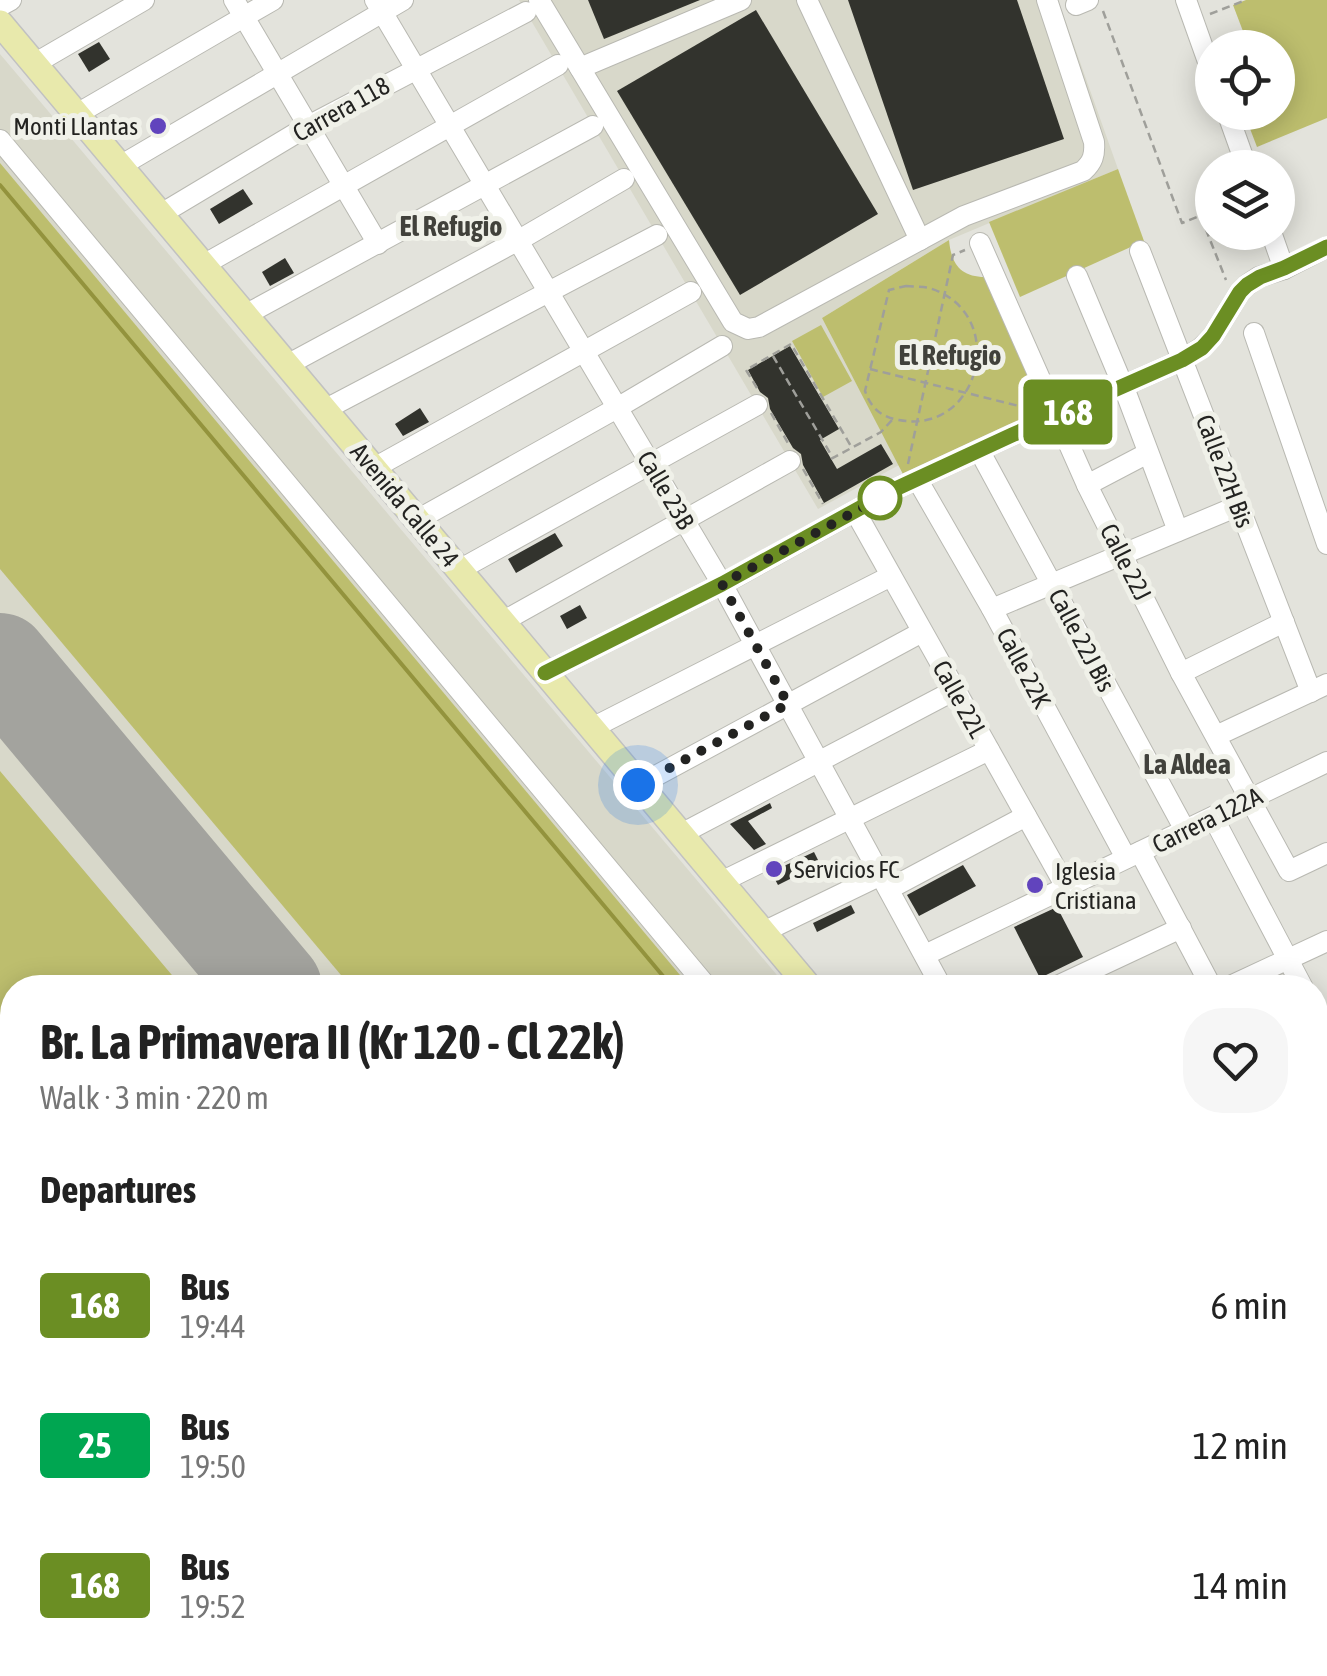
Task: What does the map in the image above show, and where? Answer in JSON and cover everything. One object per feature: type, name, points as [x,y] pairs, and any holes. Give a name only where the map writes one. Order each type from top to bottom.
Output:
[{"type":"main road","name":"Avenida Calle 24","points":[[0,23],[799,975]]},
{"type":"street","points":[[0,6],[10,0]]},
{"type":"street","points":[[34,64],[144,0]]},
{"type":"street","points":[[76,114],[239,8],[273,0]]},
{"type":"street","points":[[120,166],[278,74],[379,6],[403,0]]},
{"type":"street","points":[[580,68],[741,0]]},
{"type":"street","points":[[807,0],[920,240]]},
{"type":"street","points":[[533,6],[580,68],[733,322],[748,329],[759,327],[964,216],[1083,172],[1095,154],[1094,142],[1047,0]]},
{"type":"street","name":"Calle 23B","points":[[379,6],[722,584],[935,975]]},
{"type":"street","name":"Carrera 118","points":[[161,214],[308,126],[533,6]]},
{"type":"street","points":[[239,8],[378,244]]},
{"type":"street","points":[[203,265],[558,65]]},
{"type":"street","points":[[245,315],[593,126]]},
{"type":"street","points":[[0,140],[697,975]]},
{"type":"street","points":[[286,364],[624,179]]},
{"type":"street","points":[[324,410],[657,235]]},
{"type":"street","name":"Calle 22J","points":[[980,243],[1086,485],[1181,673],[1290,871],[1327,854]]},
{"type":"street","points":[[545,673],[722,584],[910,482],[1182,360],[1213,336],[1247,285],[1327,247]]},
{"type":"street","points":[[1277,250],[1284,268]]},
{"type":"street","name":"Calle 22H Bis","points":[[1140,251],[1284,622],[1319,688]]},
{"type":"street","points":[[1077,276],[1178,532]]},
{"type":"street","points":[[374,468],[690,292]]},
{"type":"street","points":[[1254,333],[1327,544]]},
{"type":"street","points":[[417,520],[722,346]]},
{"type":"street","points":[[459,570],[651,464],[759,398]]},
{"type":"street","name":"Calle 22J Bis","points":[[979,450],[1185,830]]},
{"type":"street","points":[[1086,485],[1148,453]]},
{"type":"street","points":[[502,622],[796,461]]},
{"type":"street","name":"Calle 22K","points":[[910,482],[992,610],[1205,975]]},
{"type":"street","points":[[992,610],[1238,506]]},
{"type":"street","name":"Calle 22L","points":[[854,511],[1066,887]]},
{"type":"street","points":[[592,728],[891,576]]},
{"type":"street","points":[[1181,673],[1284,622]]},
{"type":"street","points":[[638,785],[922,632]]},
{"type":"street","points":[[1216,736],[1319,688]]},
{"type":"street","points":[[681,834],[955,690]]},
{"type":"street","points":[[721,882],[988,750]]},
{"type":"street","name":"Carrera 122A","points":[[925,955],[1327,762]]},
{"type":"street","points":[[763,932],[885,882],[1026,816]]},
{"type":"street","points":[[1213,817],[1296,975]]},
{"type":"street","points":[[1081,975],[1181,928]]},
{"type":"street","points":[[1254,975],[1327,941]]},
{"type":"path","points":[[1099,0],[1182,223],[1195,218]]},
{"type":"path","points":[[1190,10],[1246,0]]},
{"type":"path","points":[[910,482],[918,420],[953,254],[980,243]]},
{"type":"path","points":[[1214,250],[1234,301]]},
{"type":"path","points":[[906,286],[929,288],[966,315],[976,336],[978,359],[973,382],[961,400],[944,413],[918,420],[881,414],[866,396],[870,369],[889,290],[906,286]]},
{"type":"path","points":[[823,504],[746,370],[791,344],[852,448]]},
{"type":"path","points":[[772,354],[832,459],[882,432],[894,418]]},
{"type":"path","points":[[870,369],[1058,416]]},
{"type":"shaded area","points":[[519,0],[1058,0],[1118,169],[949,240],[822,318],[899,465],[818,509]]},
{"type":"shaded area","points":[[1246,0],[1327,0],[1327,118],[1257,147],[1250,130],[1295,130],[1295,30],[1243,30],[1233,5]]},
{"type":"shaded area","points":[[0,54],[777,975],[0,975]]},
{"type":"shaded area","points":[[0,163],[680,975],[341,975],[0,569]]},
{"type":"shaded area","points":[[1118,169],[1144,241],[1020,297],[989,222]]},
{"type":"shaded area","points":[[949,240],[958,267],[985,277],[1044,409],[905,478],[822,318]]},
{"type":"shaded area","points":[[821,325],[852,381],[823,397],[792,341]]},
{"type":"shaded area","points":[[0,771],[172,975],[0,975]]},
{"type":"building","points":[[588,0],[700,0],[604,39]]},
{"type":"building","points":[[848,0],[1017,0],[1064,139],[913,190]]},
{"type":"building","points":[[756,10],[878,214],[740,295],[617,91]]},
{"type":"building","points":[[99,42],[110,59],[89,72],[78,54]]},
{"type":"building","points":[[243,189],[253,204],[219,224],[210,209]]},
{"type":"building","points":[[285,258],[294,273],[270,286],[262,272]]},
{"type":"building","points":[[790,346],[839,429],[820,440],[837,469],[881,444],[893,464],[824,503],[801,454],[793,448],[770,409],[768,398],[760,392],[748,370]]},
{"type":"building","points":[[420,408],[429,422],[403,436],[395,424]]},
{"type":"building","points":[[555,533],[563,546],[516,573],[508,559]]},
{"type":"building","points":[[580,605],[587,618],[567,629],[560,616]]},
{"type":"building","points":[[770,803],[772,808],[748,821],[766,844],[754,850],[730,824]]},
{"type":"building","points":[[814,852],[820,864],[778,885],[771,872]]},
{"type":"building","points":[[963,865],[976,886],[919,916],[907,895]]},
{"type":"building","points":[[851,905],[855,913],[817,932],[813,923]]},
{"type":"building","points":[[1057,907],[1083,957],[1038,975],[1014,927]]},
{"type":"waterway","points":[[0,185],[662,975]]},
{"type":"runway","points":[[0,662],[262,975]]},
{"type":"bus line","name":"168","points":[[545,673],[722,584],[891,491],[1182,360],[1213,336],[1247,285],[1327,247]]},
{"type":"place","name":"Monti Llantas","points":[[158,126]]},
{"type":"place","name":"Servicios FC","points":[[774,869]]},
{"type":"place","name":"Iglesia Cristiana","points":[[1035,885]]},
{"type":"district","name":"El Refugio","points":[[451,226]]},
{"type":"district","name":"El Refugio","points":[[950,355]]},
{"type":"district","name":"La Aldea","points":[[1187,764]]},
{"type":"route","points":[[638,785],[788,704],[722,584],[880,498]]}]
